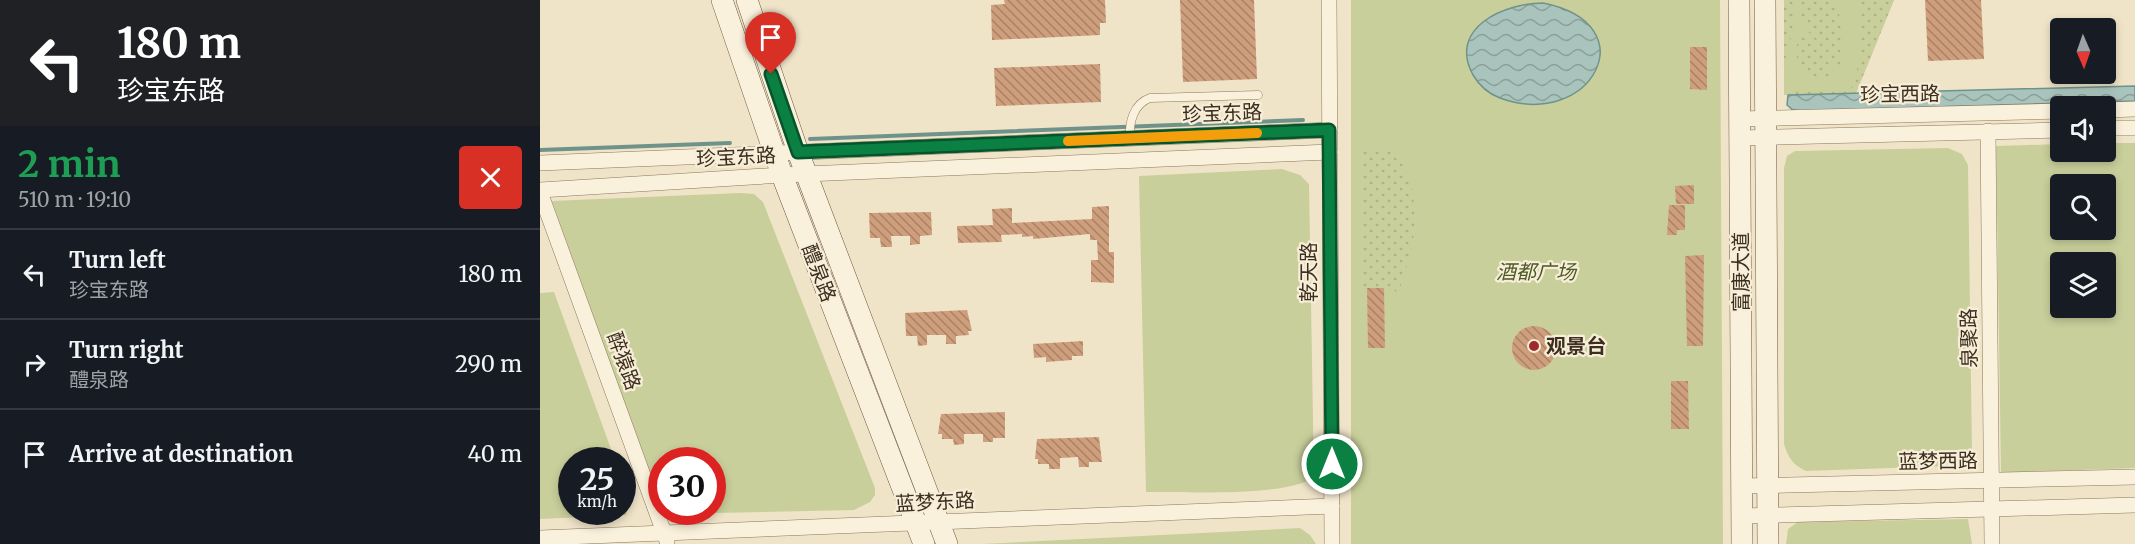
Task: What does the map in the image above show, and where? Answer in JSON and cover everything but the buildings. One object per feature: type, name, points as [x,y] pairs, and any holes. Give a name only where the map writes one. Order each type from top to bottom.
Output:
[{"type":"street","name":"醴泉路","points":[[722,0],[782,176],[924,544]]},
{"type":"street","name":"醴泉路","points":[[747,0],[798,152],[947,544]]},
{"type":"street","name":"乾天路","points":[[1329,0],[1332,544]]},
{"type":"street","name":"富康大道","points":[[1738,0],[1742,544]]},
{"type":"street","name":"富康大道","points":[[1764,0],[1768,544]]},
{"type":"street","points":[[2116,110],[2135,109]]},
{"type":"street","name":"珍宝西路","points":[[1765,128],[2050,112]]},
{"type":"street","name":"珍宝西路","points":[[1740,128],[2050,130]]},
{"type":"street","points":[[2116,128],[2135,128]]},
{"type":"street","name":"珍宝东路","points":[[540,163],[1329,130]]},
{"type":"street","name":"泉聚路","points":[[1988,131],[1992,544]]},
{"type":"street","name":"珍宝东路","points":[[540,191],[782,176],[1330,152]]},
{"type":"street","name":"醉猿路","points":[[540,191],[666,539]]},
{"type":"street","name":"蓝梦西路","points":[[1742,486],[2135,477]]},
{"type":"street","points":[[1742,516],[2135,505]]},
{"type":"street","name":"蓝梦东路","points":[[540,538],[666,539],[939,522],[1332,506]]},
{"type":"lane","points":[[1130,138],[1129,121],[1144,100],[1258,95]]},
{"type":"green space","name":"酒都广场","points":[[1351,0],[1720,0],[1723,544],[1351,544]]},
{"type":"green space","points":[[1784,0],[1894,0],[1856,93],[1784,95]]},
{"type":"green space","points":[[1784,0],[1794,0],[1794,8],[1792,32],[1784,62]]},
{"type":"green space","points":[[1799,0],[1837,0],[1841,27],[1840,68],[1813,38],[1803,23]]},
{"type":"green space","points":[[1861,0],[1894,0],[1856,93],[1788,95],[1787,90],[1851,89],[1859,63]]},
{"type":"green space","points":[[1799,30],[1826,59],[1835,79],[1812,79],[1800,71],[1796,52]]},
{"type":"green space","points":[[2116,143],[2135,143],[2135,468],[2001,473],[1996,146],[2050,144],[2050,162],[2116,162]]},
{"type":"green space","points":[[1948,148],[1962,154],[1968,165],[1972,453],[1962,464],[1950,466],[1806,471],[1792,460],[1784,444],[1784,168],[1787,156],[1795,151]]},
{"type":"green space","points":[[1361,152],[1399,152],[1413,191],[1415,219],[1412,250],[1398,294],[1392,288],[1361,288]]},
{"type":"green space","points":[[1282,169],[1300,175],[1309,184],[1314,478],[1298,484],[1256,491],[1146,492],[1139,176]]},
{"type":"green space","points":[[740,193],[754,194],[763,202],[875,488],[875,495],[870,502],[854,510],[726,513],[726,447],[648,447],[648,471],[552,201]]},
{"type":"green space","points":[[554,292],[610,447],[558,447],[558,518],[540,519],[540,293]]},
{"type":"green space","points":[[1968,519],[1972,544],[1786,544],[1788,529],[1798,522]]},
{"type":"green space","points":[[1300,528],[1310,535],[1316,544],[982,544]]},
{"type":"water","points":[[1543,3],[1575,14],[1594,31],[1600,51],[1595,71],[1582,88],[1560,100],[1532,104],[1500,98],[1485,89],[1475,79],[1467,58],[1468,44],[1474,31],[1484,21],[1498,13],[1528,4]]},
{"type":"water","points":[[2135,86],[2135,101],[2116,102],[2116,96],[2050,96],[2050,103],[1794,111],[1787,105],[1788,95]]},
{"type":"waterway","points":[[810,139],[1303,120]]},
{"type":"waterway","points":[[540,150],[730,143]]},
{"type":"slow traffic","points":[[1068,141],[1257,133]]},
{"type":"place","name":"观景台","points":[[1534,346]]},
{"type":"route","points":[[771,74],[798,152],[1329,130],[1332,464]]}]
